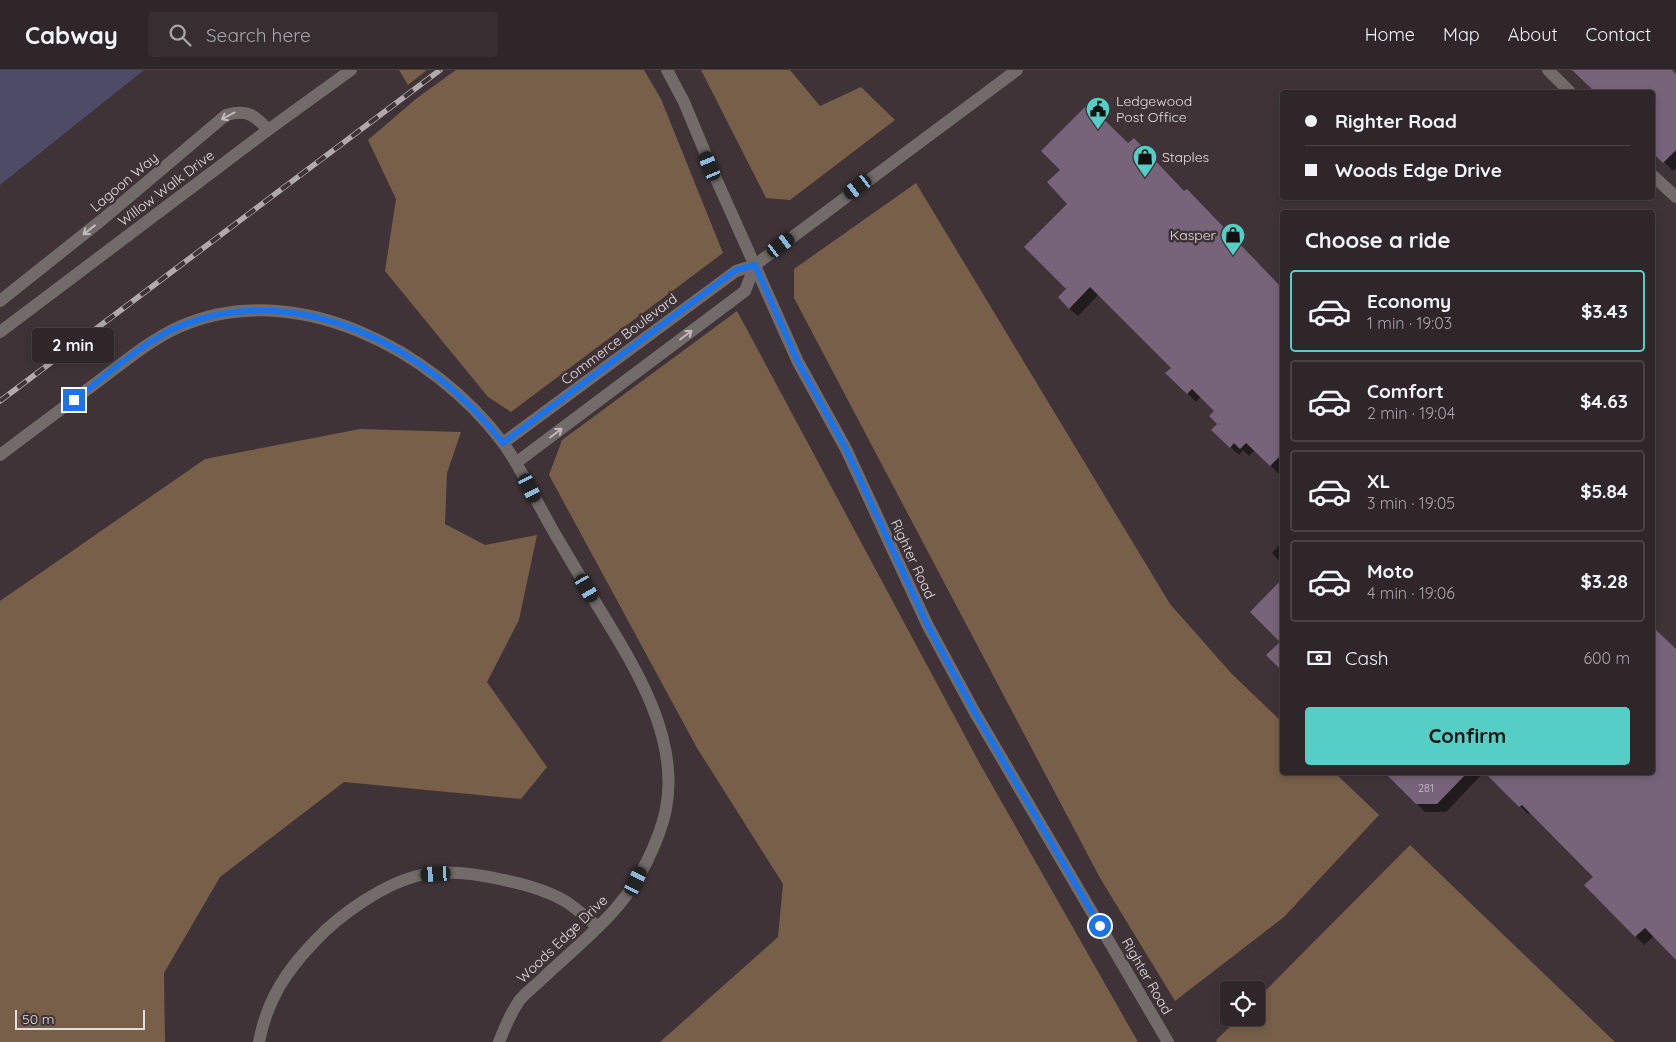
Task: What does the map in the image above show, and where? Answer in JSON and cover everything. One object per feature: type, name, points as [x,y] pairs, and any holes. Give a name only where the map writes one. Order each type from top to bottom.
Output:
[{"type":"street","name":"Willow Walk Drive","points":[[0,332],[268,130],[351,70]]},
{"type":"street","name":"Righter Road","points":[[667,70],[684,102],[717,181],[798,362],[846,449],[927,624],[964,693],[1168,1042]]},
{"type":"street","name":"Commerce Boulevard","points":[[503,443],[736,270],[755,265],[1017,70]]},
{"type":"street","points":[[1548,70],[1568,90]]},
{"type":"street","name":"Lagoon Way","points":[[0,300],[103,219],[226,115],[245,112],[257,118],[268,130]]},
{"type":"street","points":[[1655,178],[1676,197]]},
{"type":"street","points":[[517,462],[745,291],[755,265]]},
{"type":"street","name":"Woods Edge Drive","points":[[0,455],[148,344],[179,327],[214,316],[244,311],[283,312],[315,317],[341,324],[392,346],[414,359],[456,392],[488,424],[517,462],[544,515],[648,692],[662,732],[669,776],[666,810],[654,846],[636,881],[618,907],[520,1000],[502,1032],[499,1042]]},
{"type":"street","points":[[259,1042],[267,1012],[280,983],[299,957],[346,912],[395,884],[421,875],[451,873],[481,875],[527,885],[565,901],[598,927]]},
{"type":"shaded area","points":[[0,70],[144,70],[0,185]]},
{"type":"shaded area","points":[[399,70],[427,70],[408,85]]},
{"type":"shaded area","points":[[456,70],[644,70],[661,99],[723,253],[511,412],[488,397],[385,271],[396,199],[368,140],[417,98]]},
{"type":"shaded area","points":[[701,70],[790,70],[820,106],[861,87],[895,120],[790,200],[766,198]]},
{"type":"shaded area","points":[[916,183],[1170,604],[1231,673],[1280,720],[1280,775],[1337,775],[1379,815],[1284,917],[1175,1001],[1100,878],[794,298],[794,269]]},
{"type":"shaded area","points":[[737,311],[980,764],[1138,1042],[660,1042],[778,937],[783,884],[697,748],[549,475],[562,440]]},
{"type":"shaded area","points":[[360,429],[461,432],[447,473],[445,524],[485,545],[537,535],[519,620],[487,682],[547,767],[521,799],[344,782],[220,877],[164,973],[165,1042],[0,1042],[0,601],[205,459]]},
{"type":"shaded area","points":[[1410,845],[1615,1042],[1217,1042],[1216,1040],[1231,1026],[1265,1026],[1265,991]]},
{"type":"building","points":[[1572,70],[1672,70],[1676,74],[1676,150],[1663,163],[1655,155],[1655,90],[1593,90]]},
{"type":"building","points":[[1088,104],[1128,143],[1134,138],[1184,191],[1187,189],[1280,286],[1280,456],[1270,466],[1246,443],[1240,449],[1234,443],[1230,448],[1211,430],[1217,424],[1209,416],[1214,411],[1192,389],[1187,394],[1165,373],[1171,368],[1090,287],[1069,309],[1058,297],[1066,289],[1024,247],[1067,204],[1047,182],[1060,170],[1041,151]]},
{"type":"building","points":[[1280,581],[1280,642],[1250,612]]},
{"type":"building","points":[[1655,629],[1676,649],[1676,960],[1645,928],[1635,937],[1584,885],[1593,877],[1522,805],[1519,807],[1487,775],[1655,775]]},
{"type":"building","points":[[1280,642],[1280,669],[1266,655]]},
{"type":"building","points":[[1387,775],[1465,775],[1437,804],[1416,804]]},
{"type":"railway","points":[[0,401],[440,70]]},
{"type":"place","name":"Ledgewood Post Office","points":[[1098,130]]},
{"type":"place","name":"Staples","points":[[1145,178]]},
{"type":"place","name":"Kasper","points":[[1233,256]]},
{"type":"route","points":[[74,400],[148,344],[179,327],[229,312],[266,310],[315,317],[341,324],[368,334],[392,346],[414,359],[456,392],[488,424],[503,443],[736,270],[755,265],[798,362],[846,449],[927,624],[974,711],[1100,926]]}]
